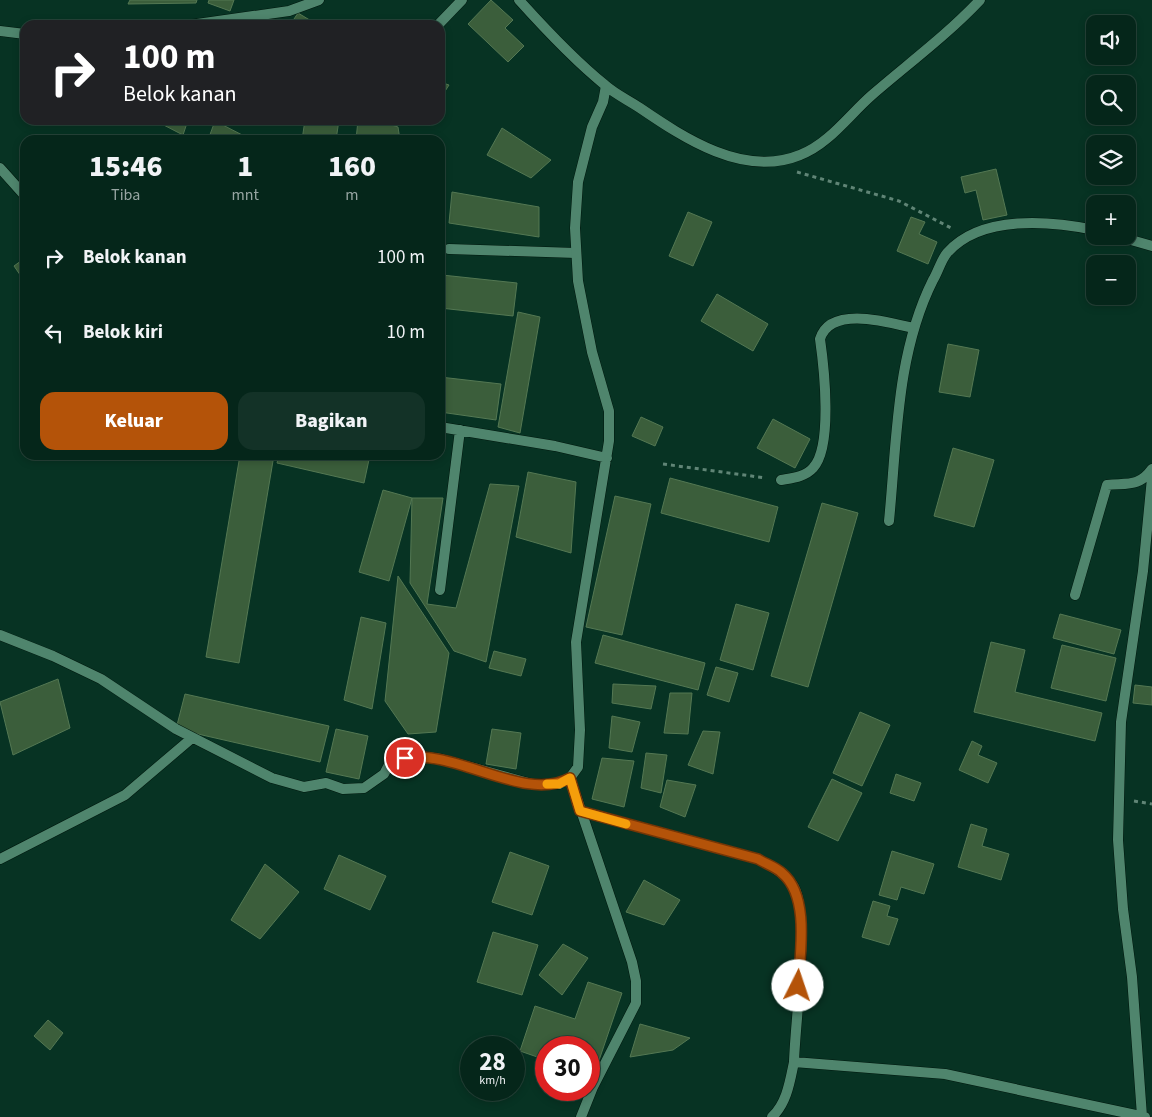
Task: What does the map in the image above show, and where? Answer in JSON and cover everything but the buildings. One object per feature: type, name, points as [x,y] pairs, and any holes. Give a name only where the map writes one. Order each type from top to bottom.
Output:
[{"type":"street","points":[[225,20],[289,11],[319,0]]},
{"type":"street","points":[[443,20],[462,0]]},
{"type":"street","points":[[519,0],[562,46],[606,86],[680,135],[734,158],[756,161],[779,160],[800,156],[819,145],[872,95],[943,37],[980,0]]},
{"type":"street","points":[[0,31],[20,33]]},
{"type":"street","points":[[0,635],[53,656],[101,679],[192,738],[272,778],[304,787],[326,783],[342,789],[364,788],[384,774],[391,761],[420,756],[464,764],[532,784],[559,784],[570,778],[578,767],[580,730],[576,642],[610,441],[609,411],[592,352],[578,281],[575,228],[578,182],[592,127],[604,102],[606,86]]},
{"type":"street","points":[[0,168],[20,190]]},
{"type":"street","points":[[889,522],[902,381],[913,328],[927,293],[947,253],[969,237],[984,230],[1029,222],[1066,224],[1086,228]]},
{"type":"street","points":[[1136,241],[1152,246]]},
{"type":"street","points":[[449,250],[576,253]]},
{"type":"street","points":[[780,480],[808,473],[814,467],[821,451],[826,401],[820,339],[822,330],[829,324],[868,318],[913,328]]},
{"type":"street","points":[[445,428],[554,446],[607,458]]},
{"type":"street","points":[[440,590],[460,430]]},
{"type":"street","points":[[1075,595],[1107,485],[1134,483],[1144,479],[1152,469]]},
{"type":"street","points":[[794,1062],[945,1074],[1144,1117],[1132,977],[1122,909],[1118,840],[1121,722],[1143,571],[1152,478]]},
{"type":"street","points":[[0,859],[125,795],[192,738]]},
{"type":"street","points":[[570,778],[632,962],[636,981],[636,1003],[593,1087],[582,1117]]},
{"type":"street","points":[[580,811],[758,859],[783,873],[794,887],[802,932],[794,1062],[788,1091],[778,1112],[772,1117]]},
{"type":"path","points":[[788,170],[899,201],[969,237]]},
{"type":"path","points":[[662,464],[780,480]]},
{"type":"slow traffic","points":[[547,784],[559,784],[570,778],[580,811],[626,824]]},
{"type":"route","points":[[405,758],[420,756],[441,759],[532,784],[559,784],[570,778],[580,811],[758,859],[771,866],[783,873],[794,887],[799,905],[802,932],[798,986]]}]
